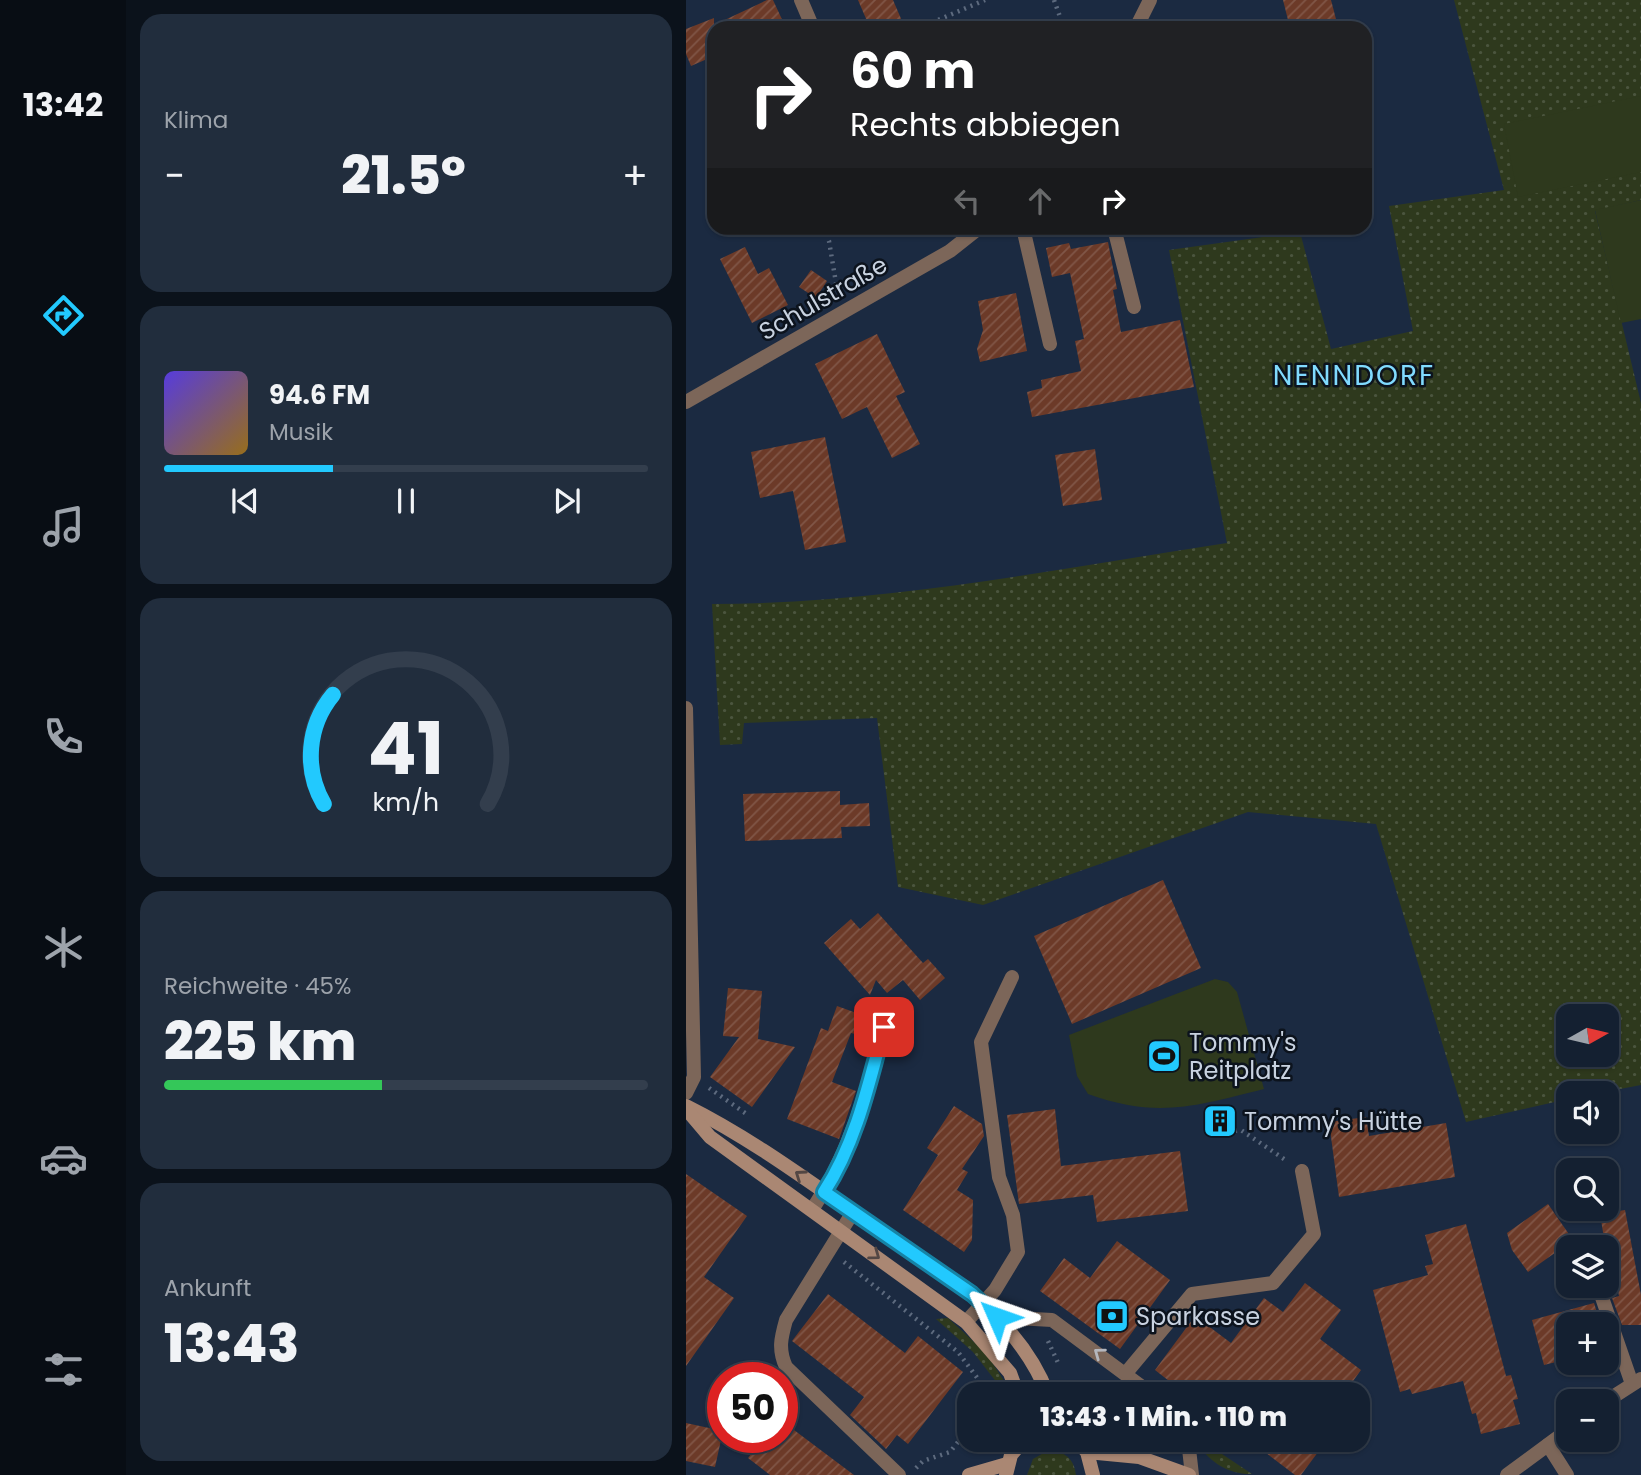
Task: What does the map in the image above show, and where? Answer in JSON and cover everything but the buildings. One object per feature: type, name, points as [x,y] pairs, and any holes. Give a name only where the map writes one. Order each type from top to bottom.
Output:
[{"type":"main road","points":[[686,1108],[742,1134],[982,1304],[1020,1341],[1041,1382]]},
{"type":"main road","points":[[686,1108],[710,1137],[966,1322],[1010,1373],[1013,1382]]},
{"type":"main road","points":[[969,1475],[1006,1469],[1016,1452]]},
{"type":"main road","points":[[1093,1475],[1087,1452],[1139,1457],[1183,1475]]},
{"type":"street","points":[[801,0],[810,21]]},
{"type":"street","points":[[1140,21],[1150,0]]},
{"type":"street","name":"Schulstraße","points":[[686,402],[950,251],[970,235]]},
{"type":"street","points":[[1025,235],[1050,344]]},
{"type":"street","points":[[1116,235],[1134,307]]},
{"type":"street","points":[[686,708],[694,1077],[686,1093]]},
{"type":"street","points":[[966,1322],[995,1290],[1018,1252],[1013,1215],[999,1177],[981,1042],[1012,977]]},
{"type":"street","points":[[812,1210],[835,1176],[856,1124],[884,1027]]},
{"type":"street","points":[[1126,1373],[1192,1294],[1273,1283],[1314,1234],[1302,1171]]},
{"type":"street","points":[[853,1212],[786,1320],[780,1339],[781,1355],[786,1367],[899,1475]]},
{"type":"street","points":[[1603,1298],[1637,1381],[1619,1393]]},
{"type":"street","points":[[997,1317],[1052,1320],[1137,1382]]},
{"type":"street","points":[[1507,1475],[1556,1439]]},
{"type":"street","points":[[1548,1445],[1567,1475]]},
{"type":"street","points":[[1183,1475],[1186,1452]]},
{"type":"path","points":[[936,21],[985,0]]},
{"type":"path","points":[[1054,0],[1062,21]]},
{"type":"path","points":[[826,235],[840,314]]},
{"type":"path","points":[[1209,1123],[1206,1119],[1228,1112],[1234,1130],[1241,1130],[1302,1171]]},
{"type":"path","points":[[907,1475],[923,1461],[950,1452],[957,1443]]},
{"type":"green space","points":[[1454,0],[1641,0],[1641,200],[1595,211],[1641,403],[1641,1085],[1619,1089],[1619,1081],[1556,1081],[1556,1102],[1466,1122],[1376,824],[1248,812],[983,905],[898,887],[877,718],[744,723],[742,744],[720,745],[712,604],[906,592],[1227,543],[1169,250],[1278,235],[1301,235],[1331,349],[1413,331],[1389,206],[1504,190]]},
{"type":"green space","points":[[1641,96],[1641,172],[1518,197],[1504,124]]},
{"type":"green space","points":[[1641,200],[1641,319],[1621,323],[1595,210]]},
{"type":"green space","name":"Tommy's Reitplatz","points":[[1215,979],[1228,982],[1237,992],[1264,1089],[1196,1105],[1156,1108],[1113,1102],[1088,1094],[1077,1076],[1069,1035]]},
{"type":"green space","points":[[948,1318],[986,1353],[1005,1382],[996,1382],[973,1352],[936,1319]]},
{"type":"green space","points":[[1045,1452],[1058,1452],[1067,1456],[1076,1475],[1027,1475],[1033,1459]]},
{"type":"green space","points":[[1204,1452],[1219,1452],[1252,1474],[1222,1467]]},
{"type":"place","name":"Tommy's Reitplatz","points":[[1164,1056]]},
{"type":"place","name":"Tommy's Hütte","points":[[1220,1121]]},
{"type":"place","name":"Sparkasse","points":[[1112,1316]]},
{"type":"district","name":"NENNDORF","points":[[1354,375]]},
{"type":"route","points":[[884,1027],[856,1124],[835,1176],[824,1192],[972,1294],[997,1317]]}]
